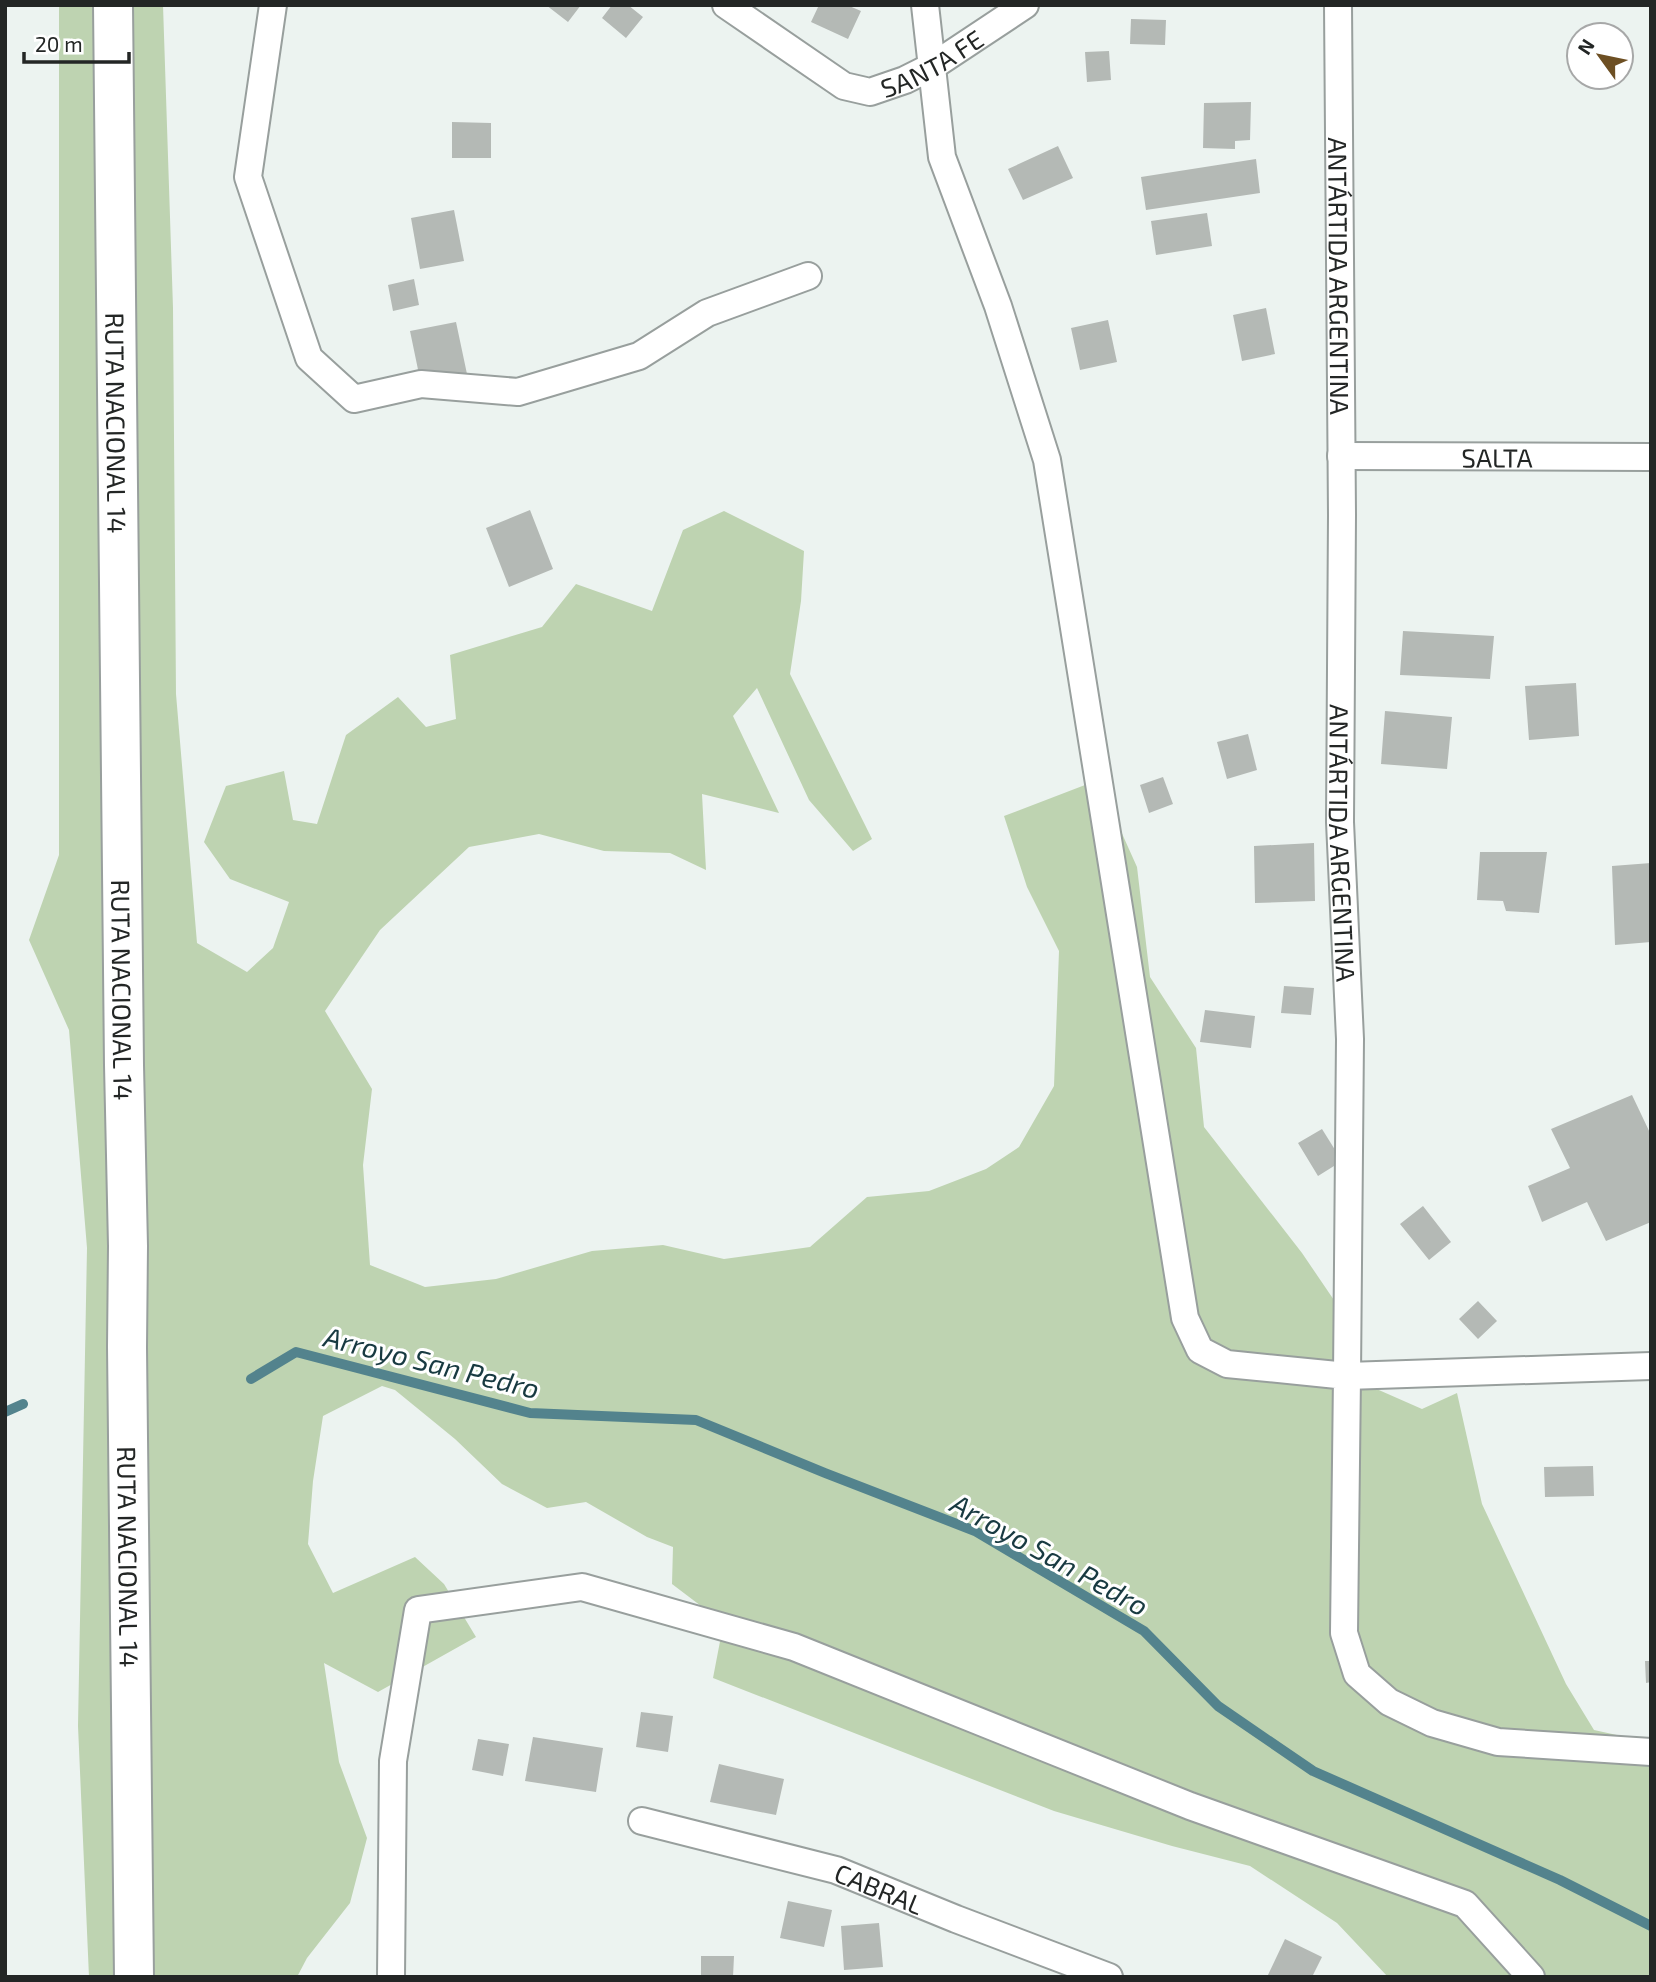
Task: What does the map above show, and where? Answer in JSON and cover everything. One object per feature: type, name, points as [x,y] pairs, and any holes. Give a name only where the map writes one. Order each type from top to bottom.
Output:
[{"type":"highway","name":"RUTA NACIONAL 14","points":[[113,5],[134,1977]]},
{"type":"street","points":[[273,5],[248,177],[309,358],[354,399],[421,384],[518,392],[639,356],[707,313],[808,276]]},
{"type":"street","name":"SANTA FE","points":[[726,5],[844,86],[870,92],[905,80],[933,66],[1025,5]]},
{"type":"street","points":[[925,5],[942,158],[998,306],[1047,460],[1185,1318],[1200,1350],[1227,1364],[1347,1376],[1651,1366]]},
{"type":"street","name":"ANTÁRTIDA ARGENTINA","points":[[1338,5],[1340,822],[1350,1039],[1344,1633],[1357,1674],[1389,1702],[1432,1723],[1498,1742],[1651,1752]]},
{"type":"street","name":"SALTA","points":[[1341,456],[1651,457]]},
{"type":"street","points":[[391,1977],[394,1761],[418,1610],[582,1587],[794,1647],[1190,1806],[1465,1904],[1531,1977]]},
{"type":"street","name":"CABRAL","points":[[642,1821],[836,1870],[1109,1977]]},
{"type":"green space","points":[[59,5],[163,5],[173,308],[176,694],[197,943],[247,972],[273,948],[289,902],[230,879],[204,842],[226,786],[284,771],[293,820],[317,824],[346,735],[398,697],[426,727],[456,719],[450,655],[542,627],[576,584],[652,611],[683,530],[724,511],[804,551],[801,601],[790,674],[872,839],[853,851],[809,800],[757,688],[733,716],[779,813],[702,794],[706,870],[670,853],[604,851],[539,834],[469,847],[380,930],[325,1011],[372,1089],[363,1165],[370,1265],[425,1287],[496,1279],[592,1251],[663,1245],[724,1259],[810,1247],[867,1197],[929,1191],[986,1169],[1019,1147],[1054,1086],[1059,951],[1027,887],[1004,816],[1098,780],[1137,867],[1150,977],[1196,1048],[1204,1127],[1302,1253],[1338,1306],[1347,1376],[1422,1409],[1457,1393],[1482,1504],[1566,1684],[1594,1730],[1644,1741],[1651,1746],[1651,1977],[1388,1977],[1337,1923],[1250,1866],[1054,1811],[713,1678],[722,1631],[701,1606],[672,1584],[673,1547],[647,1537],[586,1502],[547,1508],[502,1484],[455,1439],[395,1390],[382,1386],[323,1416],[313,1481],[308,1544],[333,1593],[415,1557],[444,1584],[476,1637],[378,1692],[324,1663],[339,1762],[367,1838],[350,1903],[307,1958],[297,1977],[89,1977],[78,1726],[87,1248],[69,1030],[29,940],[59,855]]},
{"type":"building","points":[[546,5],[581,5],[568,22]]},
{"type":"building","points":[[612,5],[628,5],[643,17],[626,38],[602,18]]},
{"type":"building","points":[[819,5],[847,5],[861,11],[848,39],[811,22]]},
{"type":"building","points":[[1131,19],[1166,20],[1165,45],[1130,44]]},
{"type":"building","points":[[1109,51],[1111,80],[1087,82],[1085,52]]},
{"type":"building","points":[[1251,102],[1250,140],[1235,141],[1235,149],[1203,148],[1204,103]]},
{"type":"building","points":[[452,122],[491,123],[491,158],[452,158]]},
{"type":"building","points":[[1058,146],[1073,178],[1023,200],[1008,169]]},
{"type":"building","points":[[1256,159],[1260,193],[1146,210],[1141,177]]},
{"type":"building","points":[[454,210],[464,261],[420,269],[411,218]]},
{"type":"building","points":[[1207,213],[1212,246],[1156,255],[1151,221]]},
{"type":"building","points":[[414,279],[419,305],[393,311],[388,285]]},
{"type":"building","points":[[1266,308],[1275,354],[1242,361],[1233,315]]},
{"type":"building","points":[[1108,320],[1117,362],[1080,370],[1071,328]]},
{"type":"building","points":[[456,322],[467,374],[421,384],[410,331]]},
{"type":"building","points":[[530,510],[553,569],[509,587],[486,528]]},
{"type":"building","points":[[1403,631],[1494,636],[1490,679],[1400,675]]},
{"type":"building","points":[[1576,683],[1579,736],[1529,740],[1525,686]]},
{"type":"building","points":[[1385,711],[1452,717],[1447,769],[1381,764]]},
{"type":"building","points":[[1248,734],[1257,770],[1227,779],[1217,742]]},
{"type":"building","points":[[1163,777],[1173,804],[1149,813],[1140,785]]},
{"type":"building","points":[[1314,843],[1315,901],[1255,903],[1254,846]]},
{"type":"building","points":[[1480,852],[1547,852],[1539,913],[1506,911],[1503,901],[1477,900]]},
{"type":"building","points":[[1651,863],[1651,942],[1615,945],[1612,866]]},
{"type":"building","points":[[1284,986],[1314,988],[1311,1015],[1281,1013]]},
{"type":"building","points":[[1205,1010],[1255,1016],[1251,1048],[1200,1042]]},
{"type":"building","points":[[1632,1095],[1651,1135],[1651,1222],[1606,1241],[1587,1202],[1542,1222],[1528,1186],[1570,1168],[1551,1129]]},
{"type":"building","points":[[1322,1129],[1342,1161],[1318,1176],[1298,1143]]},
{"type":"building","points":[[1423,1206],[1451,1242],[1429,1260],[1400,1224]]},
{"type":"building","points":[[1478,1301],[1497,1321],[1478,1339],[1459,1319]]},
{"type":"building","points":[[1593,1466],[1594,1496],[1545,1497],[1544,1467]]},
{"type":"building","points":[[1645,1661],[1651,1661],[1651,1682],[1646,1683]]},
{"type":"building","points":[[641,1712],[673,1716],[668,1752],[636,1747]]},
{"type":"building","points":[[533,1737],[603,1748],[596,1792],[525,1781]]},
{"type":"building","points":[[478,1739],[509,1744],[503,1776],[472,1770]]},
{"type":"building","points":[[719,1764],[784,1779],[776,1815],[710,1802]]},
{"type":"building","points":[[788,1901],[832,1910],[824,1947],[780,1938]]},
{"type":"building","points":[[879,1923],[883,1967],[844,1970],[841,1926]]},
{"type":"building","points":[[1285,1939],[1322,1957],[1312,1977],[1267,1977]]},
{"type":"building","points":[[701,1956],[734,1956],[733,1977],[701,1977]]},
{"type":"waterway","name":"Arroyo San Pedro","points":[[251,1379],[296,1352],[530,1413],[696,1420],[975,1531],[1144,1631],[1218,1706],[1313,1771],[1560,1880],[1651,1926]]},
{"type":"waterway","name":"Arroyo San Pedro","points":[[5,1412],[23,1404]]}]
